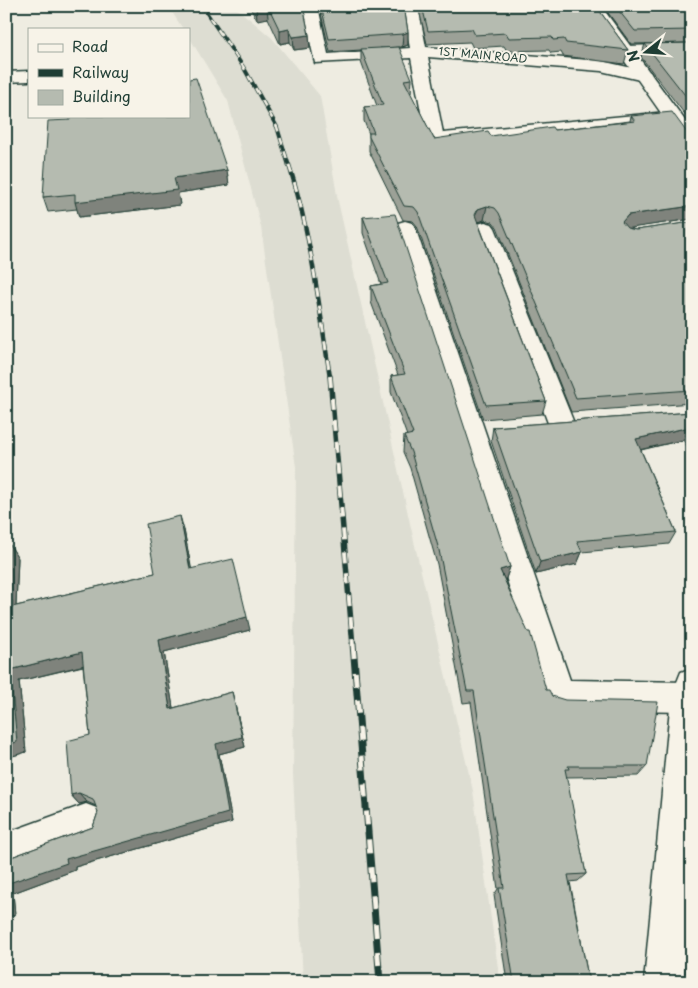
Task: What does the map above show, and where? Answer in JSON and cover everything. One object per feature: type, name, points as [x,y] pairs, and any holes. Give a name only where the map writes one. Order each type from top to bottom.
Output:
[{"type":"street","name":"1ST MAIN ROAD","points":[[310,6],[321,59],[419,51],[602,66],[644,76]]},
{"type":"street","points":[[410,6],[435,139],[672,117]]},
{"type":"street","points":[[593,6],[692,143]]},
{"type":"street","points":[[627,51],[692,49]]},
{"type":"street","points":[[6,77],[28,76]]},
{"type":"street","points":[[406,227],[482,430],[559,695],[689,690],[669,900],[664,982]]},
{"type":"street","points":[[485,228],[571,422],[532,425]]},
{"type":"street","points":[[6,851],[86,822]]},
{"type":"shaded area","points":[[168,6],[234,6],[272,38],[320,96],[338,201],[416,550],[473,791],[500,982],[303,982],[293,774],[296,467],[261,227],[228,101],[190,39],[190,28],[182,28]]},
{"type":"building","points":[[268,6],[303,6],[309,35],[293,37],[289,29],[280,31]]},
{"type":"building","points":[[321,6],[404,6],[408,32],[403,34],[329,39]]},
{"type":"building","points":[[422,6],[596,6],[628,50],[566,43],[564,39],[553,40],[552,37],[509,38],[506,33],[475,35],[472,29],[428,31]]},
{"type":"building","points":[[615,6],[692,6],[692,30],[635,31]]},
{"type":"building","points":[[692,43],[692,104],[645,44]]},
{"type":"building","points":[[399,47],[412,79],[404,80],[434,139],[488,131],[491,136],[552,127],[554,130],[635,121],[631,116],[672,112],[688,134],[692,136],[692,206],[628,215],[622,222],[627,228],[636,230],[692,222],[692,390],[576,398],[499,213],[495,208],[487,206],[478,209],[475,215],[546,401],[486,405],[418,212],[414,207],[404,206],[369,137],[369,133],[374,133],[364,107],[383,105],[361,49]]},
{"type":"building","points":[[196,78],[227,170],[174,178],[177,190],[75,202],[75,194],[43,197],[48,121],[70,120],[70,118],[190,118],[190,79]]},
{"type":"building","points":[[395,214],[510,567],[500,570],[528,632],[530,632],[546,690],[549,690],[552,696],[565,700],[658,702],[647,766],[568,766],[569,769],[565,769],[586,874],[568,875],[589,982],[514,982],[499,888],[504,888],[474,691],[467,691],[439,550],[411,452],[404,436],[413,434],[391,376],[405,374],[371,286],[388,283],[363,217]]},
{"type":"building","points":[[692,412],[692,429],[690,427],[636,439],[676,532],[577,541],[582,552],[540,562],[493,427]]},
{"type":"building","points":[[180,516],[190,569],[233,559],[247,617],[159,640],[170,709],[232,692],[242,737],[216,744],[228,813],[66,859],[67,863],[6,884],[6,859],[93,827],[98,812],[93,799],[79,793],[71,795],[67,741],[90,735],[82,652],[10,670],[17,742],[6,745],[6,545],[10,545],[7,601],[12,600],[12,607],[155,573],[146,524]]},
{"type":"railway","points":[[202,6],[244,68],[277,127],[289,166]]},
{"type":"railway","points":[[289,165],[309,243],[330,377]]},
{"type":"railway","points":[[330,376],[353,646]]},
{"type":"railway","points":[[353,644],[380,982]]}]
